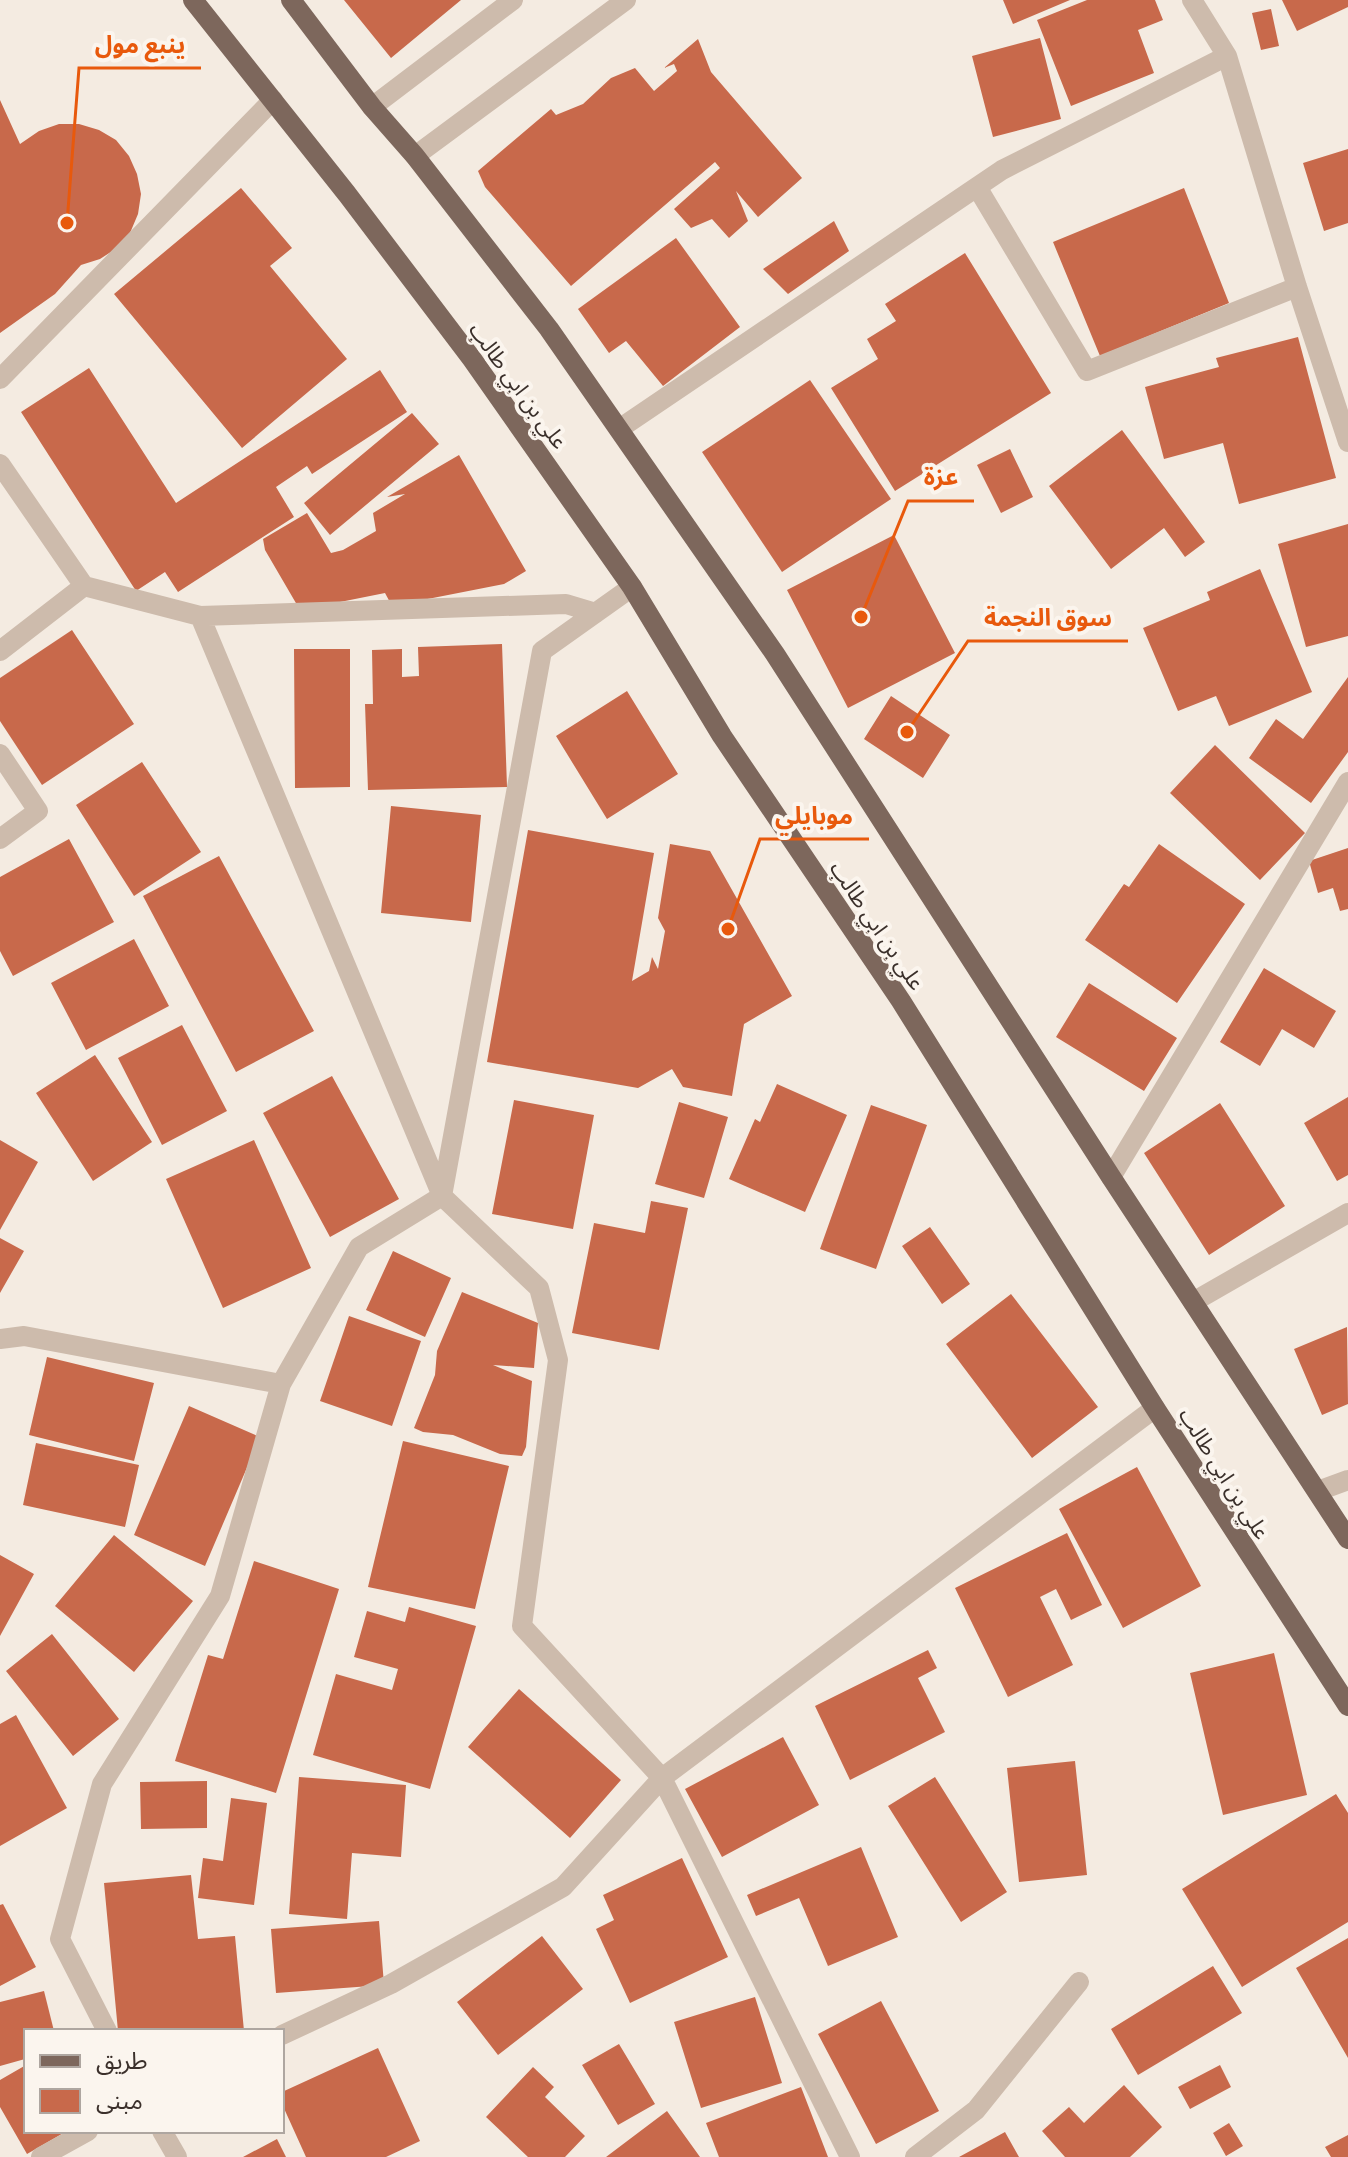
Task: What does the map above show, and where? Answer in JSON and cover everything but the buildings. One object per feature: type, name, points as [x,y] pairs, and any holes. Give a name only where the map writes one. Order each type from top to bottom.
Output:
[{"type":"main road","name":"علي بن ابي طالب","points":[[193,0],[472,359],[632,587],[722,736],[901,1001],[1155,1408],[1348,1706]]},
{"type":"main road","points":[[291,0],[549,329],[775,654],[1348,1539]]},
{"type":"street","points":[[372,107],[513,0]]},
{"type":"street","points":[[415,156],[626,0]]},
{"type":"street","points":[[1192,0],[1227,56],[1348,442]]},
{"type":"street","points":[[619,429],[1002,170],[1227,56]]},
{"type":"street","points":[[0,379],[273,100]]},
{"type":"street","points":[[977,187],[1087,371],[1297,287]]},
{"type":"street","points":[[0,464],[84,586],[200,616],[566,604],[596,613]]},
{"type":"street","points":[[0,651],[84,586]]},
{"type":"street","points":[[106,2029],[60,1939],[102,1784],[220,1596],[281,1384],[359,1247],[442,1196],[542,651],[632,587]]},
{"type":"street","points":[[200,616],[442,1196],[539,1288],[558,1360],[522,1626],[662,1778],[850,2157]]},
{"type":"street","points":[[0,754],[38,811],[0,839]]},
{"type":"street","points":[[1111,1177],[1348,782]]},
{"type":"street","points":[[1193,1302],[1348,1213]]},
{"type":"street","points":[[0,1339],[24,1336],[281,1384]]},
{"type":"street","points":[[284,2034],[391,1984],[563,1887],[662,1778],[1155,1408]]},
{"type":"street","points":[[1318,1491],[1348,1480]]},
{"type":"street","points":[[915,2157],[976,2110],[1079,1982]]},
{"type":"street","points":[[41,2157],[84,2133]]},
{"type":"street","points":[[163,2133],[177,2157]]},
{"type":"place","name":"ينبع مول","points":[[67,223]]},
{"type":"place","name":"عزة","points":[[861,617]]},
{"type":"place","name":"سوق النجمة","points":[[907,732]]},
{"type":"place","name":"موبايلي","points":[[728,929]]}]
